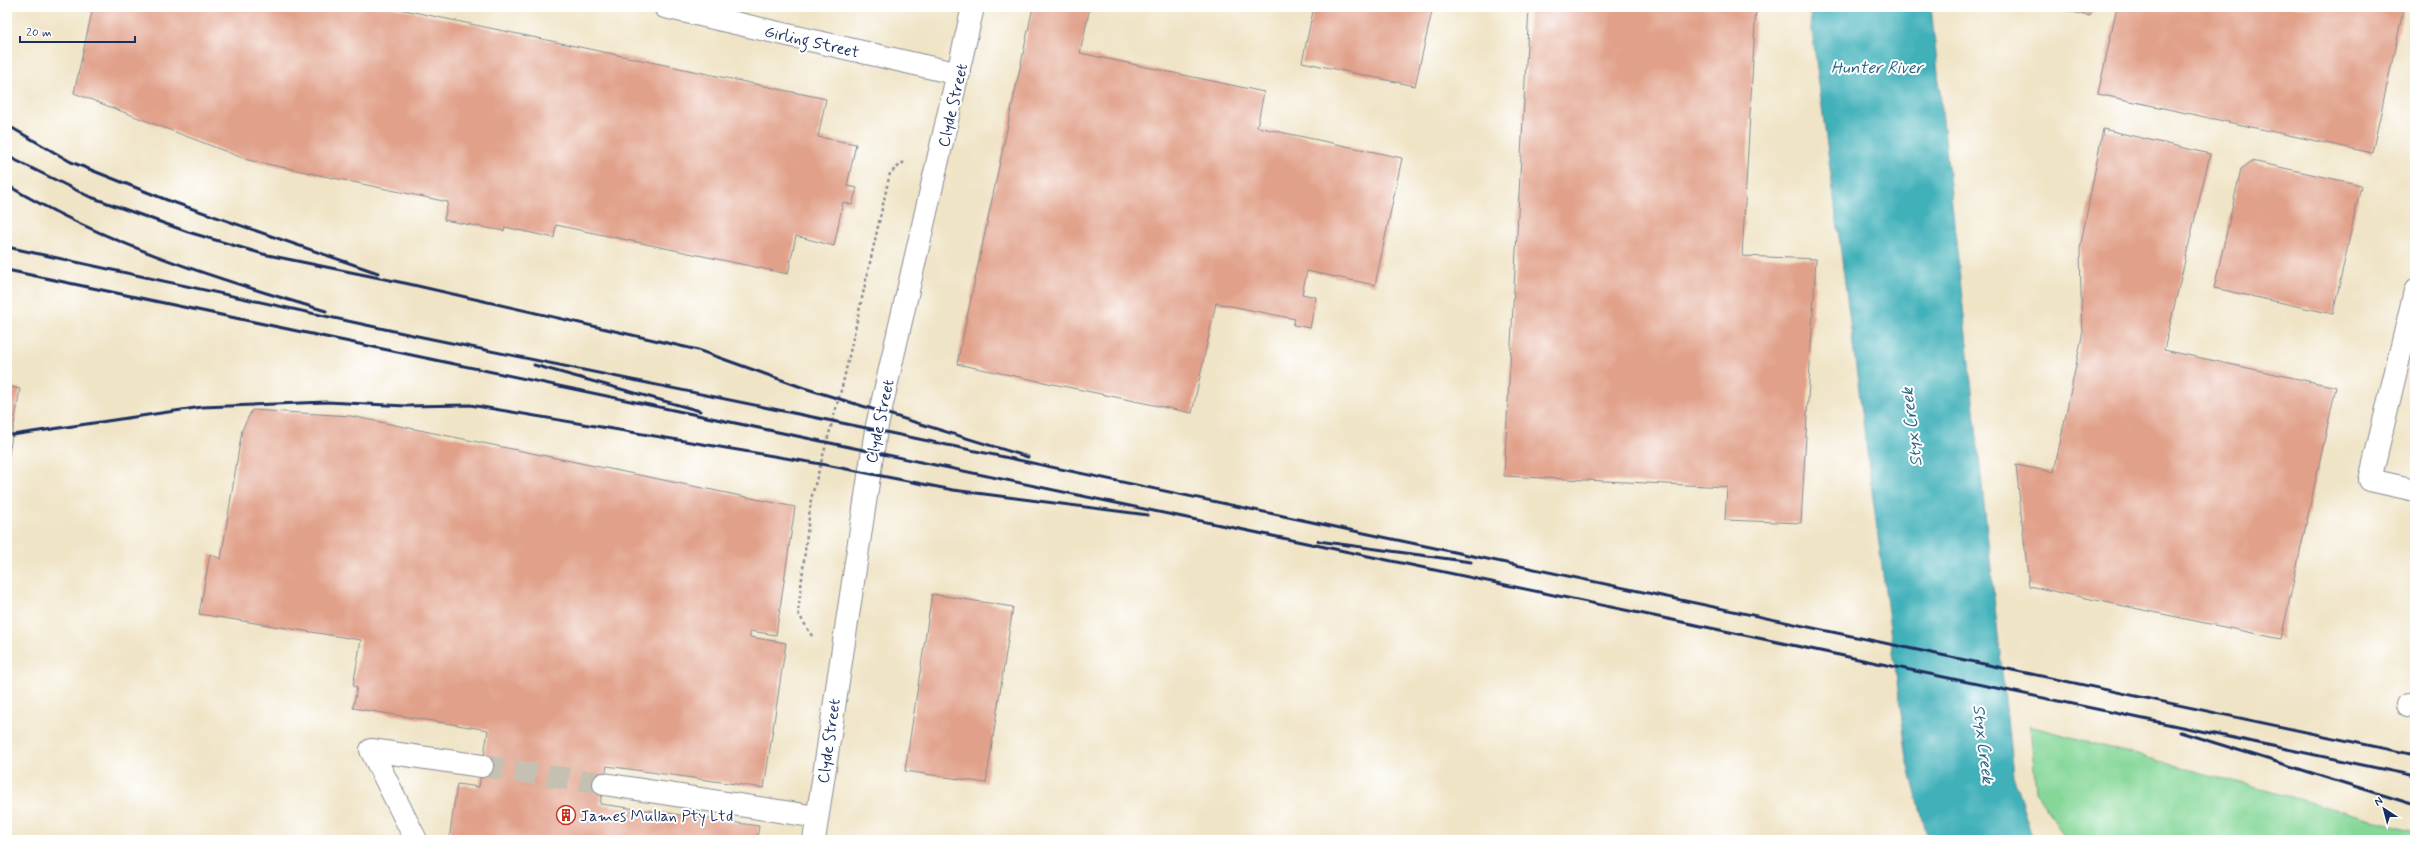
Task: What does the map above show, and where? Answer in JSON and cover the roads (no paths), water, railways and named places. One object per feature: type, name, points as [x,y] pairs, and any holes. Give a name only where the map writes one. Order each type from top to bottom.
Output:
[{"type":"street","name":"Girling Street","points":[[665,7],[959,74]]},
{"type":"street","name":"Clyde Street","points":[[814,840],[876,430],[974,7]]},
{"type":"street","points":[[2415,291],[2370,480],[2415,490]]},
{"type":"street","points":[[416,840],[371,750],[482,766]]},
{"type":"street","points":[[604,784],[817,817]]},
{"type":"water","name":"Hunter River","points":[[1809,7],[1931,7],[2013,775],[2033,840],[1928,840],[1907,759]]},
{"type":"tunnel","points":[[482,766],[604,784]]},
{"type":"railway","points":[[7,125],[71,162],[167,200],[378,273]]},
{"type":"railway","points":[[7,156],[88,196],[188,232],[263,254],[409,284],[698,350],[804,388],[1028,457]]},
{"type":"railway","points":[[7,185],[44,206],[83,225],[162,258],[203,273],[326,311]]},
{"type":"railway","points":[[7,247],[403,333],[876,430],[2415,755]]},
{"type":"railway","points":[[7,270],[2415,776]]},
{"type":"railway","points":[[534,365],[700,411]]},
{"type":"railway","points":[[12,435],[202,407],[327,402],[406,406],[470,405],[821,464],[953,490],[1148,515]]},
{"type":"railway","points":[[1318,541],[1471,562]]},
{"type":"railway","points":[[2180,732],[2415,805]]},
{"type":"place","name":"James Mullan Pty Ltd","points":[[566,815]]},
{"type":"water label","name":"Styx Creek","points":[[1911,427]]},
{"type":"water label","name":"Styx Creek","points":[[1984,744]]}]
